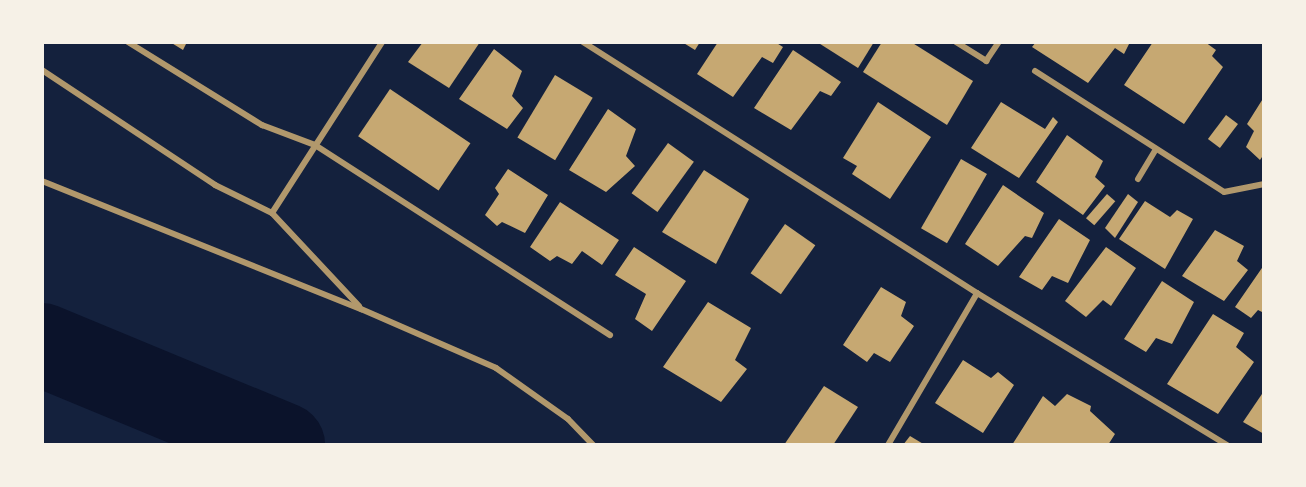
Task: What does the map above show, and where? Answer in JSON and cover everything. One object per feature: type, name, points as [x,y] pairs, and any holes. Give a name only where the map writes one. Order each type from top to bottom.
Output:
[{"type":"street","points":[[128,42],[262,125],[315,144],[610,335]]},
{"type":"street","points":[[272,213],[382,42]]},
{"type":"street","points":[[583,42],[977,293],[1227,445]]},
{"type":"street","points":[[956,42],[986,61],[999,42]]},
{"type":"street","points":[[42,70],[215,185],[272,213],[361,309]]},
{"type":"street","points":[[1035,71],[1224,192],[1264,184]]},
{"type":"street","points":[[1138,179],[1156,149]]},
{"type":"street","points":[[42,181],[361,309],[496,368],[568,420],[593,445]]},
{"type":"street","points":[[888,445],[977,293]]},
{"type":"building","points":[[170,42],[187,42],[183,50]]},
{"type":"building","points":[[423,42],[480,42],[449,88],[408,62]]},
{"type":"building","points":[[682,42],[700,42],[695,50]]},
{"type":"building","points":[[718,42],[775,42],[783,47],[773,63],[762,57],[733,97],[697,74]]},
{"type":"building","points":[[817,42],[874,42],[858,68]]},
{"type":"building","points":[[882,42],[911,42],[973,81],[947,125],[863,72]]},
{"type":"building","points":[[1036,42],[1130,42],[1124,54],[1115,48],[1088,83],[1032,47]]},
{"type":"building","points":[[1153,42],[1205,42],[1216,50],[1212,56],[1223,67],[1184,124],[1124,85]]},
{"type":"building","points":[[494,49],[522,71],[512,96],[523,108],[507,129],[459,99]]},
{"type":"building","points":[[793,50],[841,82],[831,96],[820,91],[791,130],[754,108]]},
{"type":"building","points":[[555,75],[593,98],[555,160],[517,138]]},
{"type":"building","points":[[390,89],[470,143],[439,190],[358,136]]},
{"type":"building","points":[[1264,97],[1264,154],[1260,160],[1246,147],[1254,131],[1247,124]]},
{"type":"building","points":[[878,102],[931,137],[890,199],[852,174],[857,166],[843,158]]},
{"type":"building","points":[[1001,102],[1045,129],[1053,117],[1058,122],[1019,178],[971,148]]},
{"type":"building","points":[[608,109],[636,129],[626,156],[635,166],[606,192],[569,170]]},
{"type":"building","points":[[1226,115],[1238,124],[1220,148],[1208,139]]},
{"type":"building","points":[[1067,135],[1103,161],[1095,177],[1105,186],[1083,215],[1036,182]]},
{"type":"building","points":[[668,143],[694,162],[657,212],[632,193]]},
{"type":"building","points":[[961,159],[987,174],[947,243],[921,228]]},
{"type":"building","points":[[508,169],[548,195],[525,233],[502,222],[497,226],[485,215],[499,194],[495,188]]},
{"type":"building","points":[[704,170],[749,199],[716,264],[662,232]]},
{"type":"building","points":[[1003,185],[1044,213],[1032,238],[1025,236],[998,266],[965,244]]},
{"type":"building","points":[[1107,194],[1115,201],[1094,225],[1086,218]]},
{"type":"building","points":[[1128,194],[1138,202],[1115,238],[1105,228]]},
{"type":"building","points":[[1145,201],[1170,217],[1177,210],[1193,219],[1165,269],[1119,239]]},
{"type":"building","points":[[560,202],[619,240],[602,265],[582,251],[572,264],[557,256],[550,261],[530,247]]},
{"type":"building","points":[[1059,219],[1090,240],[1068,283],[1052,276],[1042,290],[1019,277]]},
{"type":"building","points":[[785,224],[815,245],[781,294],[751,273]]},
{"type":"building","points":[[1215,230],[1244,246],[1237,261],[1248,270],[1224,301],[1182,276]]},
{"type":"building","points":[[634,247],[686,281],[652,331],[635,319],[646,294],[615,275]]},
{"type":"building","points":[[1106,247],[1136,268],[1111,306],[1103,300],[1086,317],[1065,301]]},
{"type":"building","points":[[1264,265],[1264,313],[1258,310],[1251,318],[1235,307]]},
{"type":"building","points":[[1162,281],[1194,302],[1172,344],[1156,338],[1146,352],[1124,339]]},
{"type":"building","points":[[881,287],[906,302],[901,316],[914,326],[890,362],[874,353],[867,362],[843,345]]},
{"type":"building","points":[[708,302],[751,328],[735,360],[747,369],[721,402],[663,367]]},
{"type":"building","points":[[1213,314],[1244,333],[1236,347],[1254,362],[1218,414],[1167,384]]},
{"type":"building","points":[[963,360],[991,378],[998,372],[1014,385],[983,433],[935,403]]},
{"type":"building","points":[[824,386],[858,407],[833,445],[784,445]]},
{"type":"building","points":[[1264,391],[1264,434],[1243,422]]},
{"type":"building","points":[[1067,394],[1091,406],[1090,411],[1115,434],[1108,445],[1012,445],[1043,396],[1055,406]]},
{"type":"building","points":[[910,436],[925,445],[903,445]]},
{"type":"waterway","points":[[42,345],[283,445]]}]
